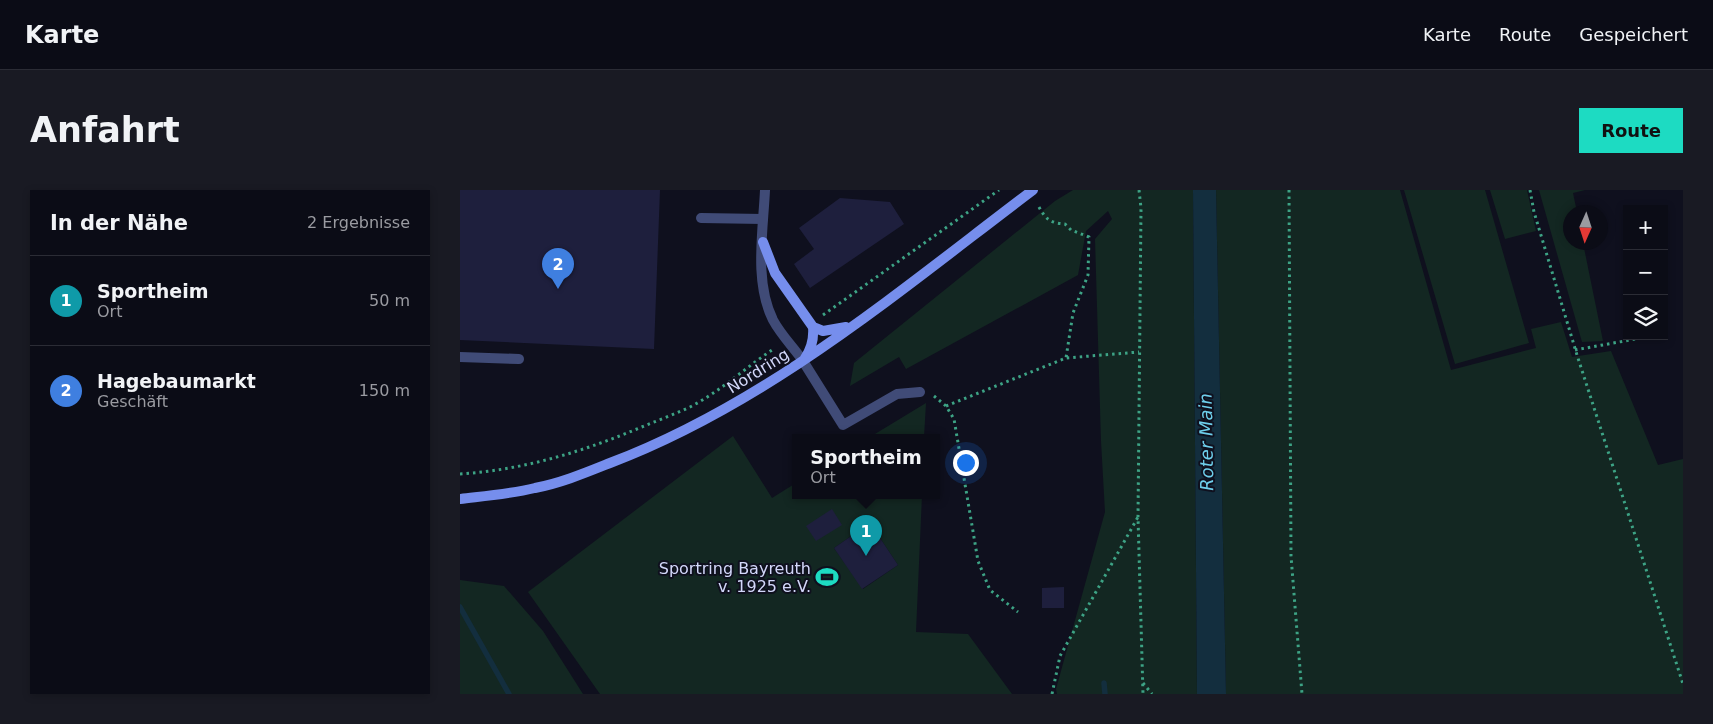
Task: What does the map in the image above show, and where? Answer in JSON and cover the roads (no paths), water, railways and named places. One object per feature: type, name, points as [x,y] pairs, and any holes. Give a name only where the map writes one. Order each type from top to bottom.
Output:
[{"type":"main road","name":"Nordring","points":[[460,498],[496,495],[550,484],[646,450],[712,417],[803,361],[856,324],[1033,190]]},
{"type":"main road","points":[[763,242],[784,287],[813,327],[814,337],[811,350],[803,361]]},
{"type":"main road","points":[[813,327],[823,330],[836,330],[856,324]]},
{"type":"street","points":[[765,190],[762,275],[766,301],[774,321],[803,361],[843,425],[897,394],[920,392]]},
{"type":"street","points":[[701,218],[763,219]]},
{"type":"street","points":[[460,357],[519,359]]},
{"type":"water","name":"Roter Main","points":[[1193,190],[1216,190],[1226,694],[1197,694]]},
{"type":"waterway","points":[[460,607],[509,694]]},
{"type":"waterway","points":[[1104,683],[1105,694]]},
{"type":"place","name":"Hagebaumarkt","points":[[558,289]]},
{"type":"place","name":"Sportheim","points":[[866,556]]},
{"type":"place","name":"Sportring Bayreuth v. 1925 e.V.","points":[[827,577]]}]
